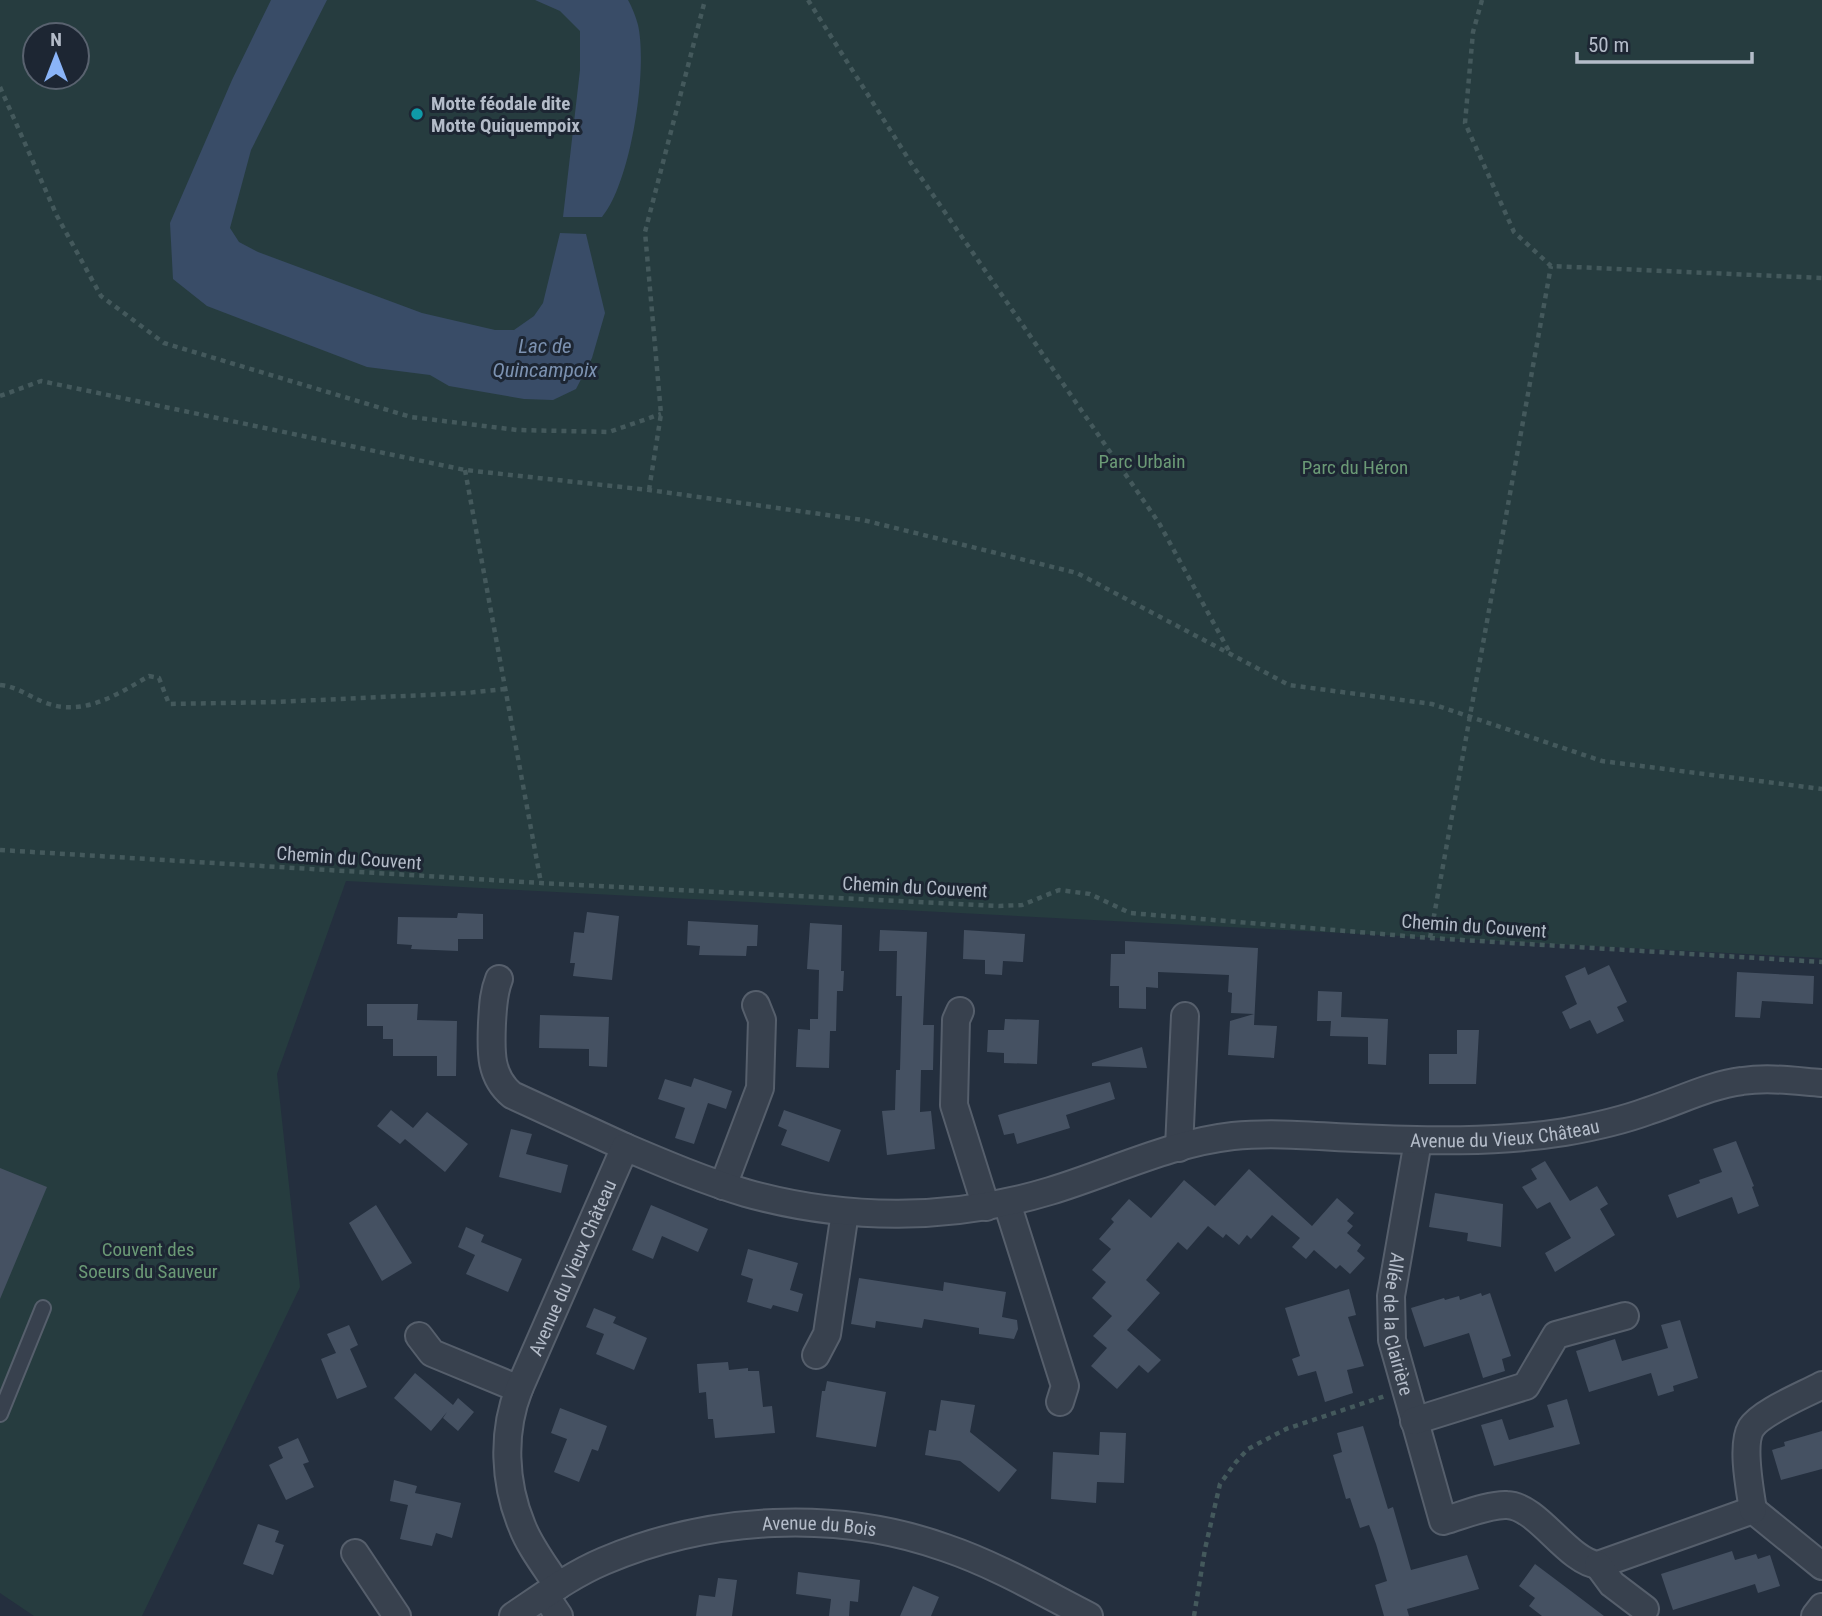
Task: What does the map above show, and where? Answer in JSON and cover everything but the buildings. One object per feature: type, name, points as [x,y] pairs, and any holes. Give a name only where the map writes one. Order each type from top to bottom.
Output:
[{"type":"street","name":"Avenue du Vieux Château","points":[[499,979],[494,992],[491,1053],[495,1074],[505,1090],[512,1095],[625,1147],[723,1186],[768,1198],[845,1212],[900,1214],[997,1205],[1053,1190],[1179,1148],[1223,1137],[1262,1135],[1418,1141],[1510,1139],[1589,1128],[1741,1081],[1775,1079],[1822,1083]]},
{"type":"street","points":[[723,1186],[760,1088],[762,1020],[756,1005]]},
{"type":"street","points":[[960,1011],[956,1020],[954,1105],[997,1205],[1065,1386],[1060,1402]]},
{"type":"street","points":[[1179,1148],[1185,1016]]},
{"type":"street","name":"Allée de la Clairière","points":[[1418,1141],[1390,1312],[1392,1340],[1443,1521],[1499,1505],[1515,1506],[1583,1560],[1598,1565],[1612,1584],[1645,1609]]},
{"type":"street","name":"Avenue du Vieux Château","points":[[554,1599],[522,1526],[512,1489],[507,1453],[513,1403],[625,1147]]},
{"type":"street","points":[[816,1355],[827,1334],[845,1212]]},
{"type":"street","name":"Allée de la Clairière","points":[[1414,1421],[1526,1386],[1556,1335],[1625,1316]]},
{"type":"street","points":[[419,1336],[432,1353],[519,1389]]},
{"type":"street","points":[[1822,1385],[1757,1421],[1748,1434],[1747,1446],[1753,1510],[1822,1566]]},
{"type":"street","points":[[1598,1565],[1753,1510]]},
{"type":"street","name":"Avenue du Bois","points":[[513,1616],[554,1599],[605,1560],[686,1536],[753,1524],[820,1523],[880,1530],[947,1548],[991,1566],[1089,1616]]},
{"type":"street","points":[[355,1553],[397,1616]]},
{"type":"street","points":[[1815,1616],[1822,1607]]},
{"type":"lane","points":[[0,1414],[43,1308]]},
{"type":"path","points":[[649,490],[662,414],[645,232],[705,0]]},
{"type":"path","points":[[807,0],[911,163],[1159,523],[1230,653]]},
{"type":"path","points":[[1482,0],[1472,32],[1465,123],[1514,232],[1551,266],[1822,278]]},
{"type":"path","points":[[0,86],[57,216],[101,296],[164,343],[411,417],[517,430],[609,432],[662,414]]},
{"type":"path","points":[[1430,938],[1551,266]]},
{"type":"path","points":[[0,396],[41,381],[465,470],[649,490],[863,520],[1077,573],[1289,685],[1432,704],[1602,761],[1822,789]]},
{"type":"path","points":[[465,470],[541,883]]},
{"type":"path","points":[[0,685],[14,686],[46,704],[71,708],[104,702],[149,676],[159,678],[169,704],[275,702],[505,689]]},
{"type":"path","name":"Chemin du Couvent","points":[[0,850],[541,883],[999,905],[1022,905],[1059,890],[1090,894],[1130,913],[1430,938],[1822,962]]},
{"type":"path","points":[[1194,1616],[1205,1549],[1220,1484],[1248,1449],[1286,1429],[1354,1408],[1405,1388]]},
{"type":"green space","name":"Parc Urbain","points":[[0,0],[1822,0],[1822,958],[346,881],[277,1074],[300,1287],[142,1616],[34,1616],[0,1593]]},
{"type":"water","name":"Lac de Quincampoix","points":[[271,0],[327,0],[251,150],[230,228],[239,242],[258,252],[422,313],[495,330],[514,330],[534,316],[543,303],[560,233],[586,234],[605,313],[592,358],[576,389],[553,400],[524,399],[449,386],[430,375],[367,367],[207,306],[173,279],[170,223],[232,80]]},
{"type":"water","points":[[535,0],[628,0],[637,22],[641,44],[641,69],[635,125],[621,179],[602,217],[563,217],[580,70],[580,31],[560,11]]},
{"type":"place","name":"Motte féodale dite Motte Quiquempoix","points":[[417,114]]},
{"type":"park label","name":"Parc du Héron","points":[[1355,467]]},
{"type":"park label","name":"Couvent des Soeurs du Sauveur","points":[[148,1260]]}]
